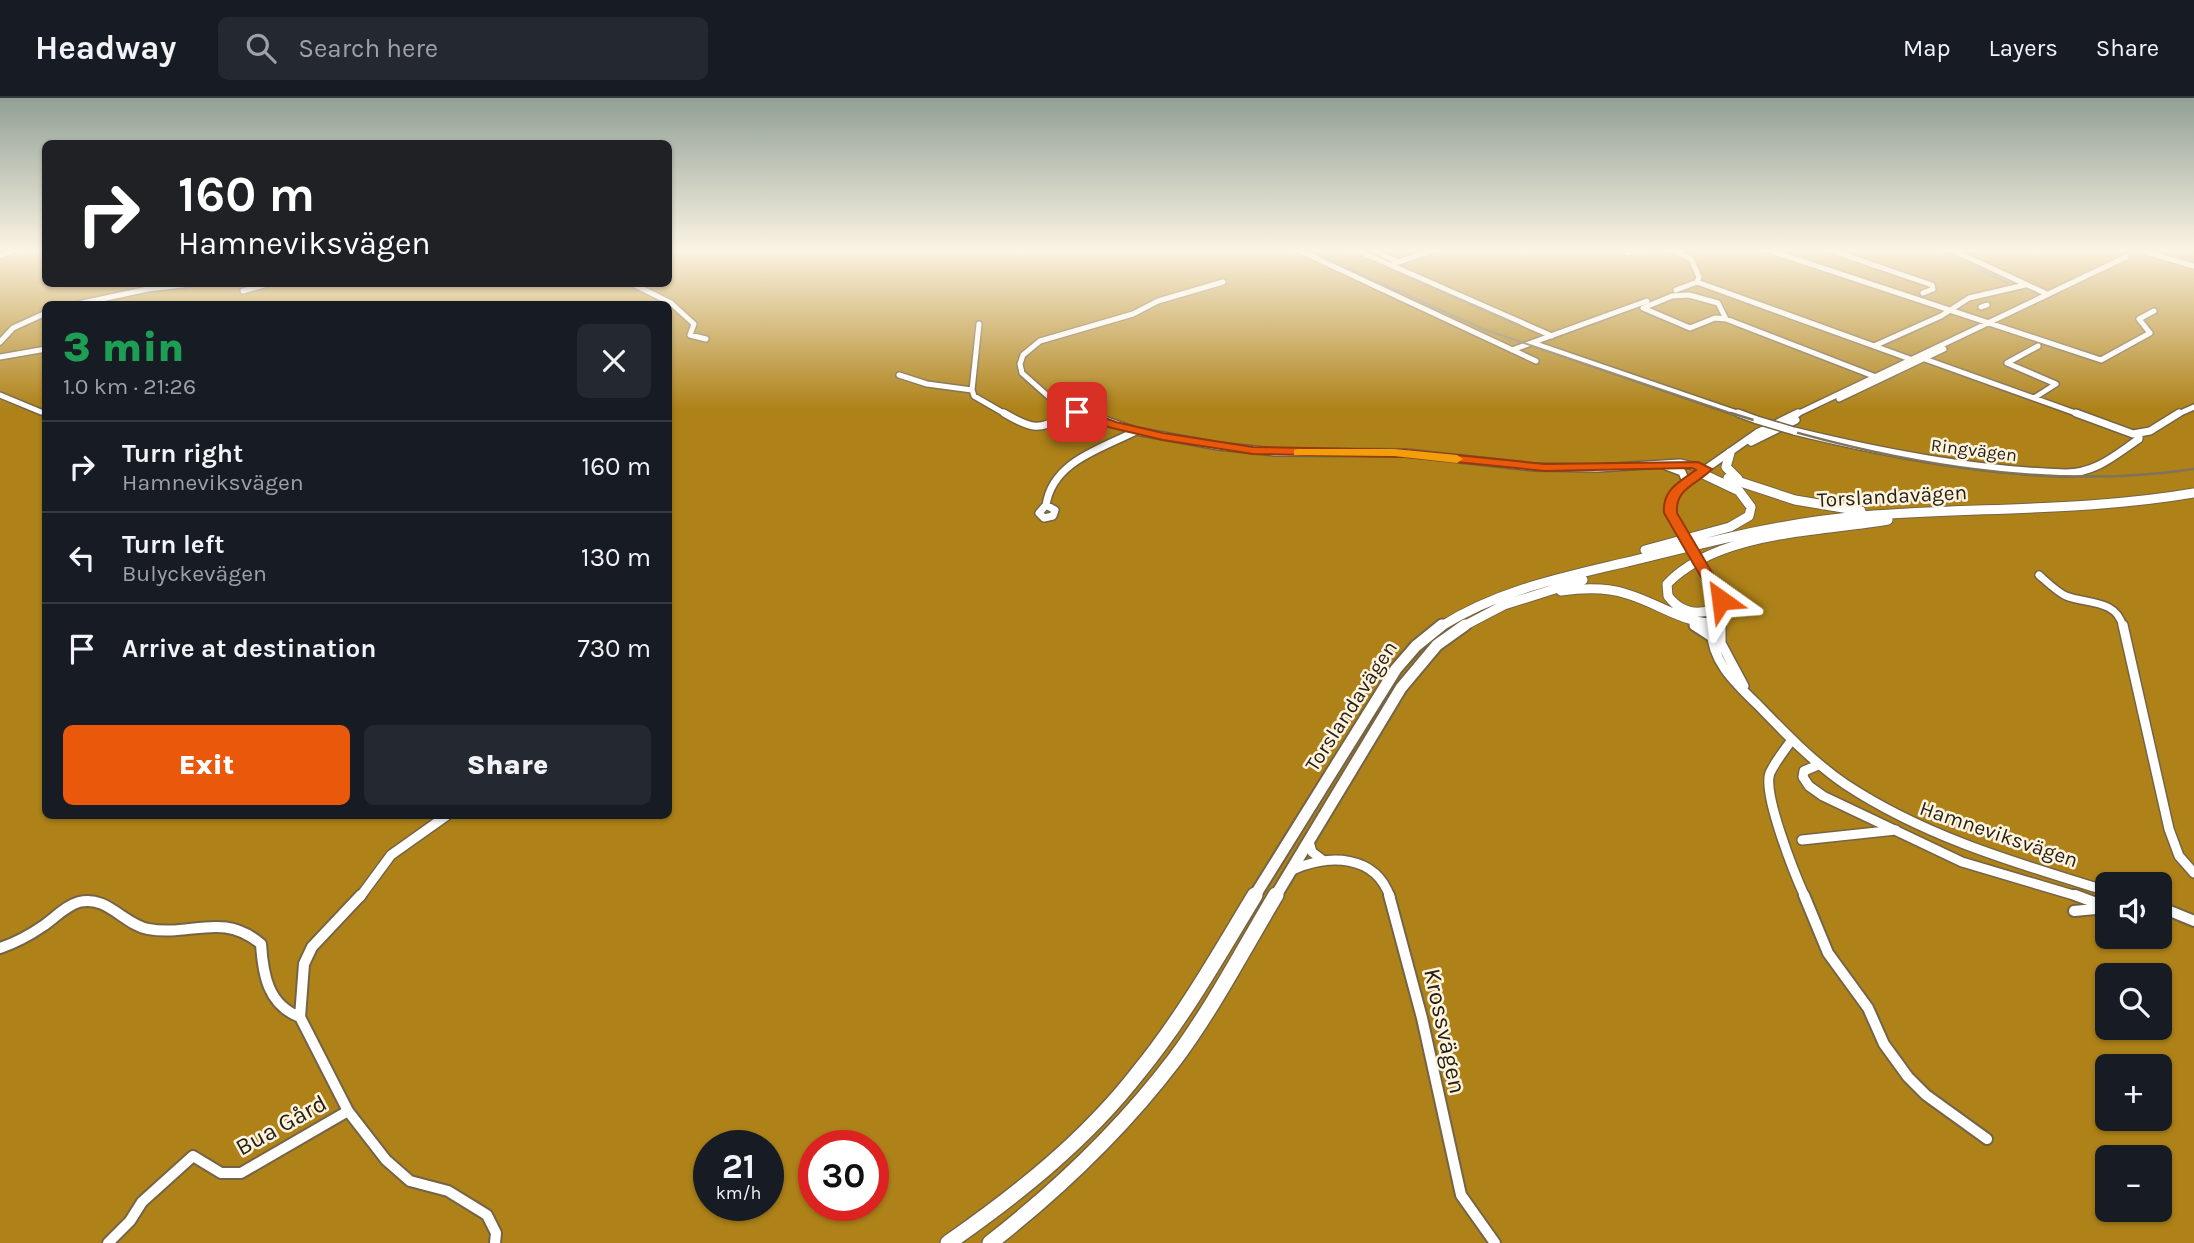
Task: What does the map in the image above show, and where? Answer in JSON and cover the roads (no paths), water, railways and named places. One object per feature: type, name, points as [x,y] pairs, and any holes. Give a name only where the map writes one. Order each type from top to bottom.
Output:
[{"type":"main road","points":[[1730,453],[1725,462],[1727,470],[1756,489]]},
{"type":"main road","points":[[1703,471],[1756,489],[1821,506],[1862,511],[1923,513]]},
{"type":"main road","points":[[1488,599],[1537,580],[1730,527],[1747,519],[1751,507],[1744,496],[1703,471]]},
{"type":"main road","name":"Torslandavägen","points":[[948,1243],[996,1210],[1052,1165],[1119,1097],[1176,1023],[1407,654],[1434,628],[1488,599],[1562,577],[1776,527],[1840,518],[2134,504],[2194,493]]},
{"type":"main road","name":"Torslandavägen","points":[[990,1243],[1083,1165],[1156,1085],[1198,1025],[1401,688],[1424,656],[1462,625],[1512,601],[1549,588],[1746,539],[1835,524],[2064,515],[2140,509],[2194,500]]},
{"type":"main road","points":[[1689,617],[1673,603],[1666,591],[1671,577],[1688,566],[1762,539],[1888,520]]},
{"type":"main road","points":[[1512,601],[1568,590],[1612,590],[1716,629]]},
{"type":"main road","points":[[1689,617],[1714,610]]},
{"type":"street","points":[[1155,302],[1133,314],[1045,340],[1026,351],[1020,364],[1024,376],[1049,397],[1077,412],[1136,431],[1192,442],[1274,452],[1394,453],[1545,468],[1663,465],[1703,471]]},
{"type":"street","points":[[1410,302],[1536,362]]},
{"type":"street","points":[[1476,302],[1552,336],[1559,342],[1558,347],[1566,356]]},
{"type":"street","points":[[1512,350],[1643,302]]},
{"type":"street","points":[[1658,302],[1643,308],[1690,328],[1715,318],[1726,319],[1873,383]]},
{"type":"street","points":[[1716,302],[1726,319]]},
{"type":"street","points":[[1754,302],[1874,346],[1919,358],[2139,434]]},
{"type":"street","points":[[1927,302],[2101,360],[2150,332],[2139,319],[2154,311]]},
{"type":"street","points":[[1874,346],[1939,316],[1961,302]]},
{"type":"street","points":[[1730,453],[2035,302]]},
{"type":"street","points":[[672,304],[694,324],[690,335],[706,339]]},
{"type":"street","points":[[0,342],[17,324],[42,315]]},
{"type":"street","points":[[979,324],[972,390],[974,396],[1027,427],[1038,428],[1077,412]]},
{"type":"street","points":[[1536,342],[1566,356]]},
{"type":"street","points":[[2035,398],[2056,384],[2007,363],[2038,346]]},
{"type":"street","points":[[0,358],[42,350]]},
{"type":"street","name":"Ringvägen","points":[[1566,356],[1794,431],[1937,461],[2026,471],[2089,471],[2137,440],[2139,434],[2149,433],[2194,407]]},
{"type":"street","points":[[1847,389],[1873,383],[1919,358]]},
{"type":"street","points":[[899,375],[927,384],[972,390]]},
{"type":"street","points":[[1663,465],[1682,472],[1686,482],[1757,433],[1847,389],[1873,383]]},
{"type":"street","points":[[1855,387],[1873,383]]},
{"type":"street","points":[[0,395],[41,412]]},
{"type":"street","points":[[1046,505],[1046,495],[1057,476],[1073,464],[1136,431]]},
{"type":"street","name":"Hamneviksvägen","points":[[1686,482],[1677,489],[1670,503],[1670,513],[1721,600],[1716,629]]},
{"type":"street","points":[[2039,575],[2065,596],[2105,604],[2122,620],[2155,756],[2169,830],[2179,856],[2194,873]]},
{"type":"street","name":"Hamneviksvägen","points":[[1713,588],[1716,629],[1723,665],[1791,741],[1818,765],[1871,802],[1927,831],[1969,848],[2095,887]]},
{"type":"street","points":[[1791,741],[1769,775],[1770,796],[1790,862],[1828,953],[1868,1008],[1884,1044],[1908,1077],[1926,1095],[1987,1139]]},
{"type":"street","points":[[1818,765],[1803,774],[1805,781],[1816,792],[1962,862],[2060,890],[2095,903]]},
{"type":"street","points":[[442,819],[391,855],[355,904],[312,947],[304,964],[300,1017],[348,1111],[395,1171],[410,1181],[448,1191],[487,1215],[496,1233],[495,1243]]},
{"type":"street","points":[[1802,840],[1896,830]]},
{"type":"street","points":[[1309,842],[1313,854],[1327,862]]},
{"type":"street","name":"Krossvägen","points":[[1292,870],[1306,864],[1327,862],[1366,865],[1379,874],[1385,885],[1423,1019],[1461,1195],[1495,1243]]},
{"type":"street","points":[[0,948],[42,927],[68,907],[84,901],[111,907],[142,928],[169,929],[209,924],[235,927],[246,930],[261,944],[263,975],[267,986],[281,1006],[300,1017]]},
{"type":"street","points":[[2074,911],[2095,909]]},
{"type":"street","points":[[2172,912],[2194,921]]},
{"type":"street","name":"Bua Gård","points":[[108,1243],[130,1221],[142,1202],[193,1156],[221,1173],[241,1173],[348,1111]]},
{"type":"railway","points":[[1424,302],[1483,329],[1736,415]]},
{"type":"railway","points":[[1467,302],[1519,325]]},
{"type":"railway","points":[[1731,413],[1844,445],[1960,467],[2077,477],[2194,469]]}]
